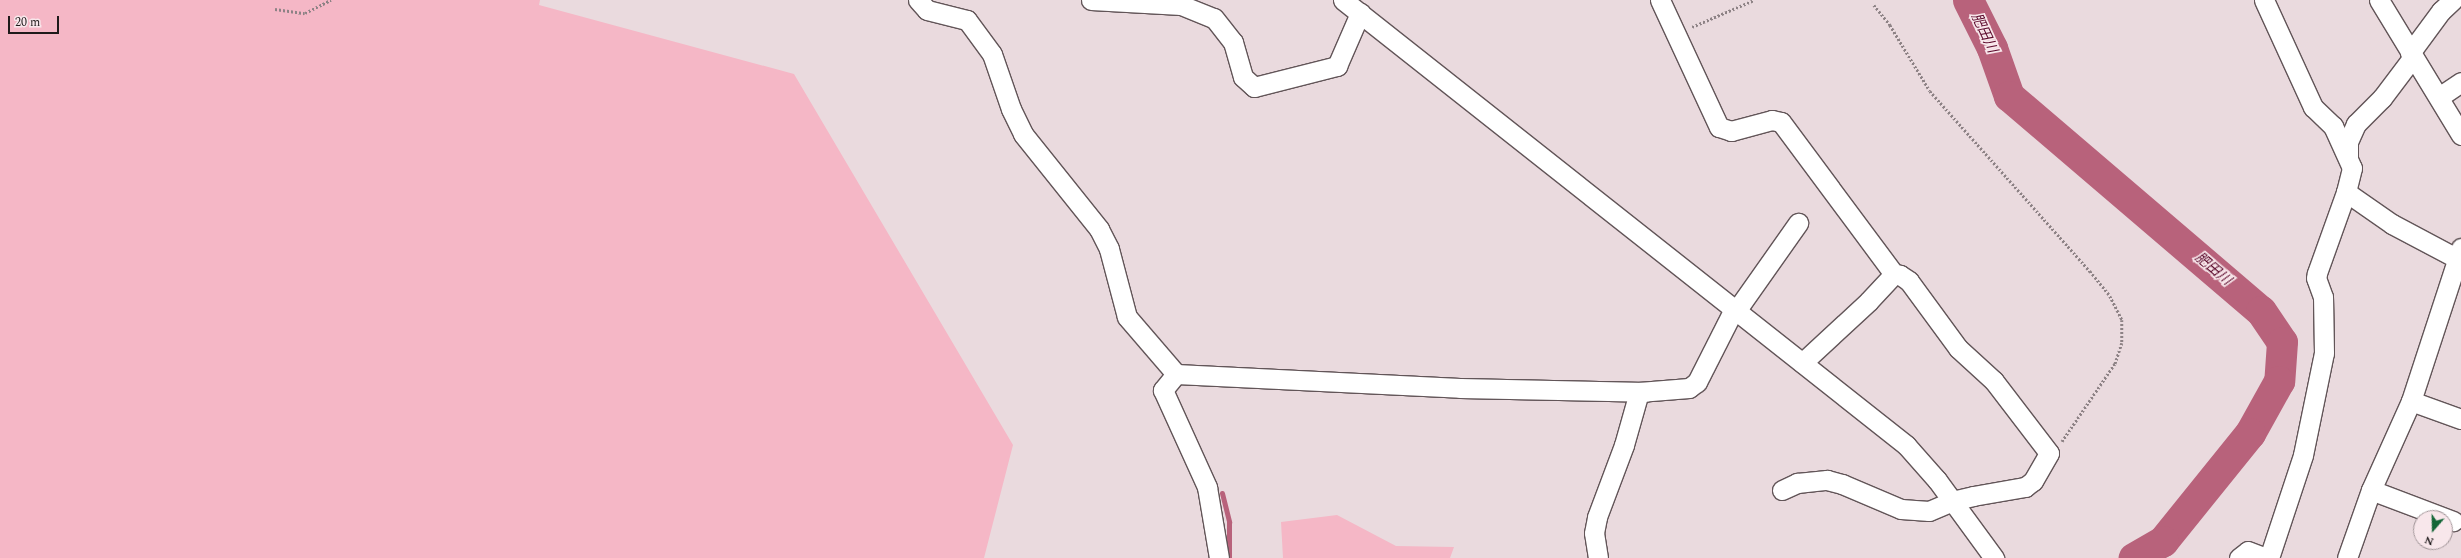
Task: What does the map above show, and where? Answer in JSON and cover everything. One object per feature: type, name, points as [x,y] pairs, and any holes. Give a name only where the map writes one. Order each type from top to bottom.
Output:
[{"type":"street","points":[[1091,0],[1181,5],[1214,18],[1233,42],[1243,77],[1254,87],[1337,66],[1360,14]]},
{"type":"street","points":[[1343,0],[1906,445],[1952,501],[1994,558]]},
{"type":"street","points":[[1660,0],[1719,127],[1731,131],[1772,120],[1781,122],[1894,274],[1900,275],[1909,281],[1958,348],[1994,381],[2049,453],[2033,481],[2025,487],[1952,501],[1929,511],[1913,511],[1826,480],[1797,483],[1782,490]]},
{"type":"street","points":[[2240,558],[2248,551],[2268,558],[2282,522],[2303,454],[2324,354],[2323,297],[2316,278],[2346,192],[2352,168],[2333,126],[2313,107],[2264,0]]},
{"type":"street","points":[[2379,0],[2461,135]]},
{"type":"street","points":[[2348,159],[2350,152],[2348,142],[2356,124],[2382,98],[2441,11],[2453,0]]},
{"type":"street","points":[[927,3],[967,20],[992,54],[1011,110],[1023,134],[1099,229],[1109,249],[1127,317],[1176,374],[1460,388],[1645,392]]},
{"type":"street","points":[[2439,97],[2461,82]]},
{"type":"street","points":[[2346,192],[2392,224],[2459,254],[2411,401],[2371,490],[2347,558]]},
{"type":"street","points":[[1598,558],[1594,533],[1597,517],[1624,446],[1639,392],[1689,388],[1697,382],[1735,310],[1798,223]]},
{"type":"street","points":[[1802,363],[1869,301],[1894,274]]},
{"type":"street","points":[[1176,374],[1163,390],[1207,487],[1218,558]]},
{"type":"street","points":[[2411,401],[2461,419]]},
{"type":"street","points":[[2371,490],[2424,510]]},
{"type":"path","points":[[275,9],[305,13],[331,0]]},
{"type":"path","points":[[1676,34],[1754,0]]},
{"type":"path","points":[[1874,5],[1890,25],[1930,91],[2090,271],[2110,296],[2122,320],[2122,343],[2115,364],[2058,448],[2049,453]]},
{"type":"shaded area","points":[[0,0],[540,0],[539,5],[794,74],[1013,445],[984,558],[0,558]]},
{"type":"shaded area","points":[[1337,515],[1396,546],[1454,547],[1450,558],[1283,558],[1281,522]]},
{"type":"waterway","name":"肥田川","points":[[1968,0],[1992,48],[2009,96],[2261,311],[2282,342],[2279,381],[2250,433],[2163,541],[2134,558]]},
{"type":"waterway","points":[[1222,493],[1229,522],[1229,558]]}]
